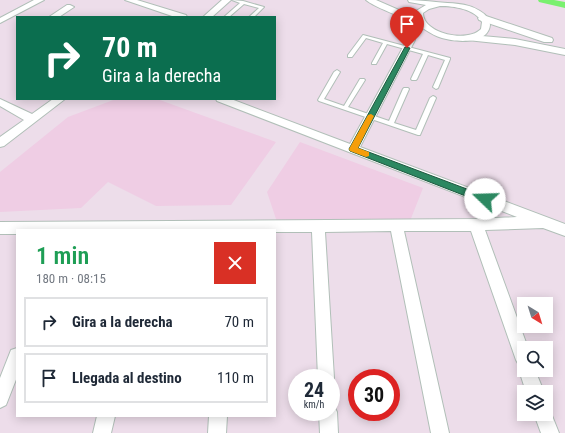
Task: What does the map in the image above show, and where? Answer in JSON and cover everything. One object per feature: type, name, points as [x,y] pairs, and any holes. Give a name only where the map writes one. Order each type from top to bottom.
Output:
[{"type":"street","points":[[0,21],[40,0]]},
{"type":"street","points":[[129,0],[180,16]]},
{"type":"street","points":[[208,16],[227,0]]},
{"type":"street","points":[[370,0],[420,22],[432,32],[445,37],[515,42],[565,52]]},
{"type":"street","points":[[412,0],[464,7],[483,18],[565,45]]},
{"type":"street","points":[[420,22],[420,12],[425,7],[434,4]]},
{"type":"street","points":[[55,16],[70,7]]},
{"type":"street","points":[[61,12],[72,16]]},
{"type":"street","points":[[471,38],[484,32],[486,25],[483,18]]},
{"type":"street","points":[[353,149],[409,44]]},
{"type":"street","points":[[0,143],[59,100]]},
{"type":"street","points":[[224,100],[565,230]]},
{"type":"street","points":[[0,102],[32,119]]},
{"type":"street","points":[[0,228],[150,229],[476,225],[543,222]]},
{"type":"street","points":[[396,225],[440,433]]},
{"type":"street","points":[[476,225],[517,341]]},
{"type":"street","points":[[318,226],[326,369]]},
{"type":"street","points":[[0,399],[16,359]]},
{"type":"street","points":[[102,433],[106,417]]},
{"type":"street","points":[[217,433],[218,417]]},
{"type":"street","points":[[329,421],[330,433]]},
{"type":"street","points":[[546,421],[550,433]]},
{"type":"lane","points":[[234,0],[262,7],[252,16]]},
{"type":"lane","points":[[227,16],[244,2]]},
{"type":"lane","points":[[350,56],[365,36],[386,42],[409,44],[426,53],[448,59],[436,87]]},
{"type":"lane","points":[[374,62],[386,42]]},
{"type":"lane","points":[[414,80],[426,53]]},
{"type":"lane","points":[[337,72],[321,100],[418,133],[433,98]]},
{"type":"lane","points":[[345,108],[362,80]]},
{"type":"lane","points":[[390,124],[406,89]]},
{"type":"shaded area","points":[[113,100],[160,100],[276,142],[231,205],[156,206],[108,182],[81,208],[0,212],[0,172],[68,117]]},
{"type":"shaded area","points":[[300,142],[423,188],[410,221],[277,222],[267,192]]},
{"type":"waterway","points":[[542,0],[565,5]]},
{"type":"slow traffic","points":[[366,154],[353,149],[371,116]]},
{"type":"route","points":[[407,48],[353,149],[485,199]]}]
